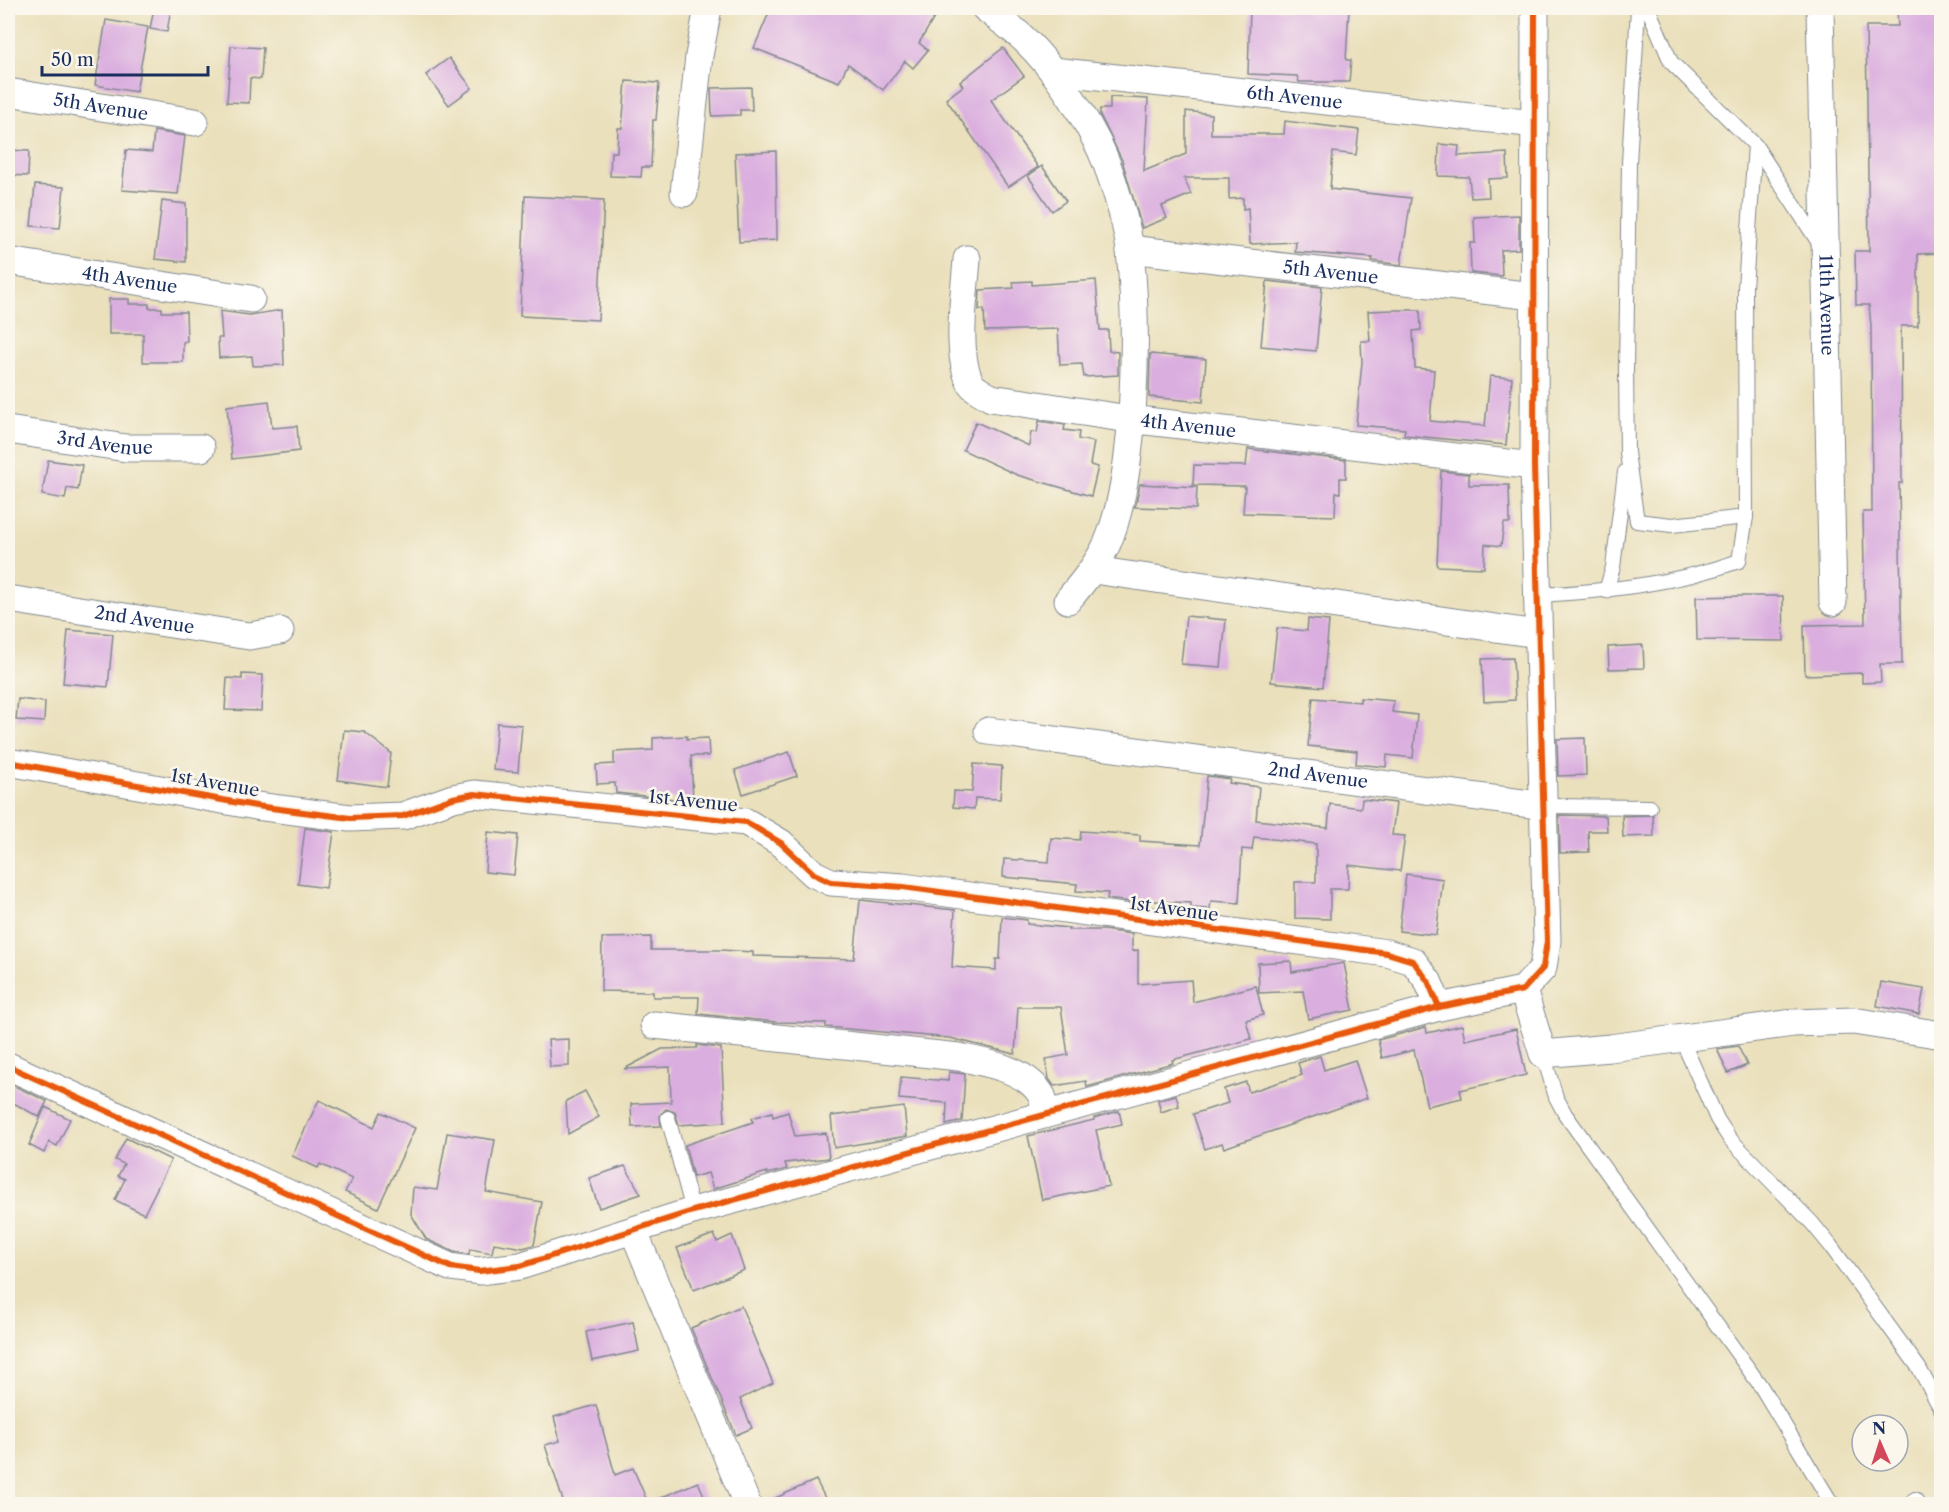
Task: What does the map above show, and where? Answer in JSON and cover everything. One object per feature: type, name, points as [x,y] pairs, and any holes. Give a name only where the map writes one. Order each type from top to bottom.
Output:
[{"type":"street","points":[[684,193],[699,56],[708,8]]},
{"type":"street","points":[[985,8],[1026,41],[1053,71],[1098,143],[1117,199],[1130,249],[1134,351],[1130,419],[1116,518],[1107,544],[1093,570],[1068,600]]},
{"type":"street","points":[[8,1066],[450,1267],[479,1271],[520,1266],[634,1232],[693,1211],[1045,1114],[1439,1007],[1523,990],[1543,968],[1547,940],[1534,466],[1535,8]]},
{"type":"street","name":"11th Avenue","points":[[1820,8],[1833,602]]},
{"type":"street","name":"6th Avenue","points":[[1053,71],[1535,124]]},
{"type":"street","name":"5th Avenue","points":[[8,92],[195,122]]},
{"type":"street","name":"5th Avenue","points":[[1130,249],[1534,296]]},
{"type":"street","name":"4th Avenue","points":[[967,259],[963,344],[966,371],[973,387],[991,398],[1130,419],[1534,466]]},
{"type":"street","name":"4th Avenue","points":[[8,261],[251,299]]},
{"type":"street","name":"3rd Avenue","points":[[8,430],[126,448],[201,448]]},
{"type":"street","points":[[1093,570],[1538,634]]},
{"type":"street","name":"2nd Avenue","points":[[8,599],[249,636],[280,631]]},
{"type":"street","name":"2nd Avenue","points":[[988,731],[1545,806]]},
{"type":"street","name":"1st Avenue","points":[[8,762],[256,806],[350,818],[403,816],[453,798],[474,794],[746,822],[781,843],[814,874],[831,882],[903,887],[1387,953],[1413,961],[1428,981],[1439,1007]]},
{"type":"street","points":[[1523,990],[1543,1054],[1792,1023],[1853,1021],[1941,1035]]},
{"type":"street","points":[[654,1025],[959,1057],[998,1066],[1028,1081],[1042,1096],[1045,1114]]},
{"type":"street","points":[[634,1232],[747,1504]]},
{"type":"lane","points":[[1606,591],[1612,567],[1627,453],[1629,163],[1638,8]]},
{"type":"lane","points":[[1648,8],[1671,62],[1755,145],[1825,251]]},
{"type":"lane","points":[[1539,595],[1606,591],[1710,572],[1738,561],[1746,517],[1745,288],[1755,145]]},
{"type":"lane","points":[[1627,453],[1637,521],[1672,525],[1746,517]]},
{"type":"lane","name":"2nd Avenue","points":[[1545,806],[1650,807]]},
{"type":"lane","points":[[1681,1038],[1717,1119],[1730,1140],[1812,1223],[1830,1245],[1919,1368],[1941,1412]]},
{"type":"lane","points":[[1543,1054],[1556,1097],[1565,1114],[1760,1384],[1832,1504]]},
{"type":"lane","points":[[668,1118],[693,1211]]},
{"type":"building","points":[[154,8],[171,8],[167,32],[150,29]]},
{"type":"building","points":[[771,8],[940,8],[919,43],[928,50],[913,68],[905,61],[883,90],[848,64],[839,82],[754,48]]},
{"type":"building","points":[[1250,8],[1349,8],[1346,60],[1351,60],[1349,82],[1299,82],[1297,76],[1248,74]]},
{"type":"building","points":[[1897,11],[1940,12],[1941,139],[1937,139],[1938,175],[1941,175],[1941,253],[1918,254],[1918,326],[1901,326],[1902,483],[1899,483],[1902,664],[1880,664],[1881,682],[1862,683],[1862,673],[1805,675],[1804,625],[1865,624],[1863,512],[1872,512],[1871,326],[1869,305],[1856,305],[1855,251],[1869,251],[1866,26],[1898,26]]},
{"type":"building","points":[[106,20],[148,27],[136,92],[95,85]]},
{"type":"building","points":[[231,46],[263,48],[261,79],[250,78],[249,103],[227,102]]},
{"type":"building","points":[[1003,48],[1024,76],[991,100],[1038,167],[1008,187],[946,99],[963,86],[960,82]]},
{"type":"building","points":[[449,58],[472,88],[449,105],[426,75]]},
{"type":"building","points":[[626,81],[659,83],[656,120],[653,120],[651,167],[642,167],[641,177],[610,176],[611,152],[617,152],[618,128],[622,128]]},
{"type":"building","points":[[751,87],[752,110],[740,110],[740,115],[712,116],[711,88]]},
{"type":"building","points":[[1110,97],[1148,99],[1144,171],[1186,154],[1186,111],[1211,114],[1211,134],[1284,134],[1285,121],[1359,130],[1356,155],[1333,152],[1330,189],[1411,198],[1401,265],[1372,261],[1373,258],[1295,252],[1296,242],[1250,244],[1248,208],[1243,209],[1243,198],[1229,199],[1229,178],[1184,178],[1191,194],[1162,206],[1167,218],[1142,228],[1122,160],[1100,115],[1100,109],[1110,109]]},
{"type":"building","points":[[154,131],[185,136],[178,194],[122,190],[126,150],[152,152]]},
{"type":"building","points":[[1439,144],[1459,146],[1458,156],[1507,153],[1508,178],[1488,179],[1489,197],[1471,198],[1469,177],[1438,176]]},
{"type":"building","points":[[8,150],[29,151],[28,176],[8,175]]},
{"type":"building","points":[[776,151],[777,240],[739,242],[735,153]]},
{"type":"building","points":[[1042,166],[1066,201],[1052,211],[1028,176]]},
{"type":"building","points":[[35,185],[64,187],[60,228],[31,226]]},
{"type":"building","points":[[525,196],[604,200],[598,320],[520,316]]},
{"type":"building","points":[[162,201],[186,204],[186,262],[155,259]]},
{"type":"building","points":[[1519,215],[1519,249],[1501,250],[1502,276],[1471,273],[1470,243],[1475,243],[1474,217]]},
{"type":"building","points":[[1096,280],[1100,330],[1108,330],[1109,351],[1118,352],[1118,375],[1084,377],[1082,364],[1060,365],[1058,329],[985,331],[984,309],[979,310],[980,290],[1014,288],[1013,282],[1032,281],[1032,285]]},
{"type":"building","points":[[1267,281],[1322,287],[1316,351],[1261,346]]},
{"type":"building","points":[[109,299],[129,299],[129,304],[149,304],[149,308],[162,308],[162,312],[186,312],[187,341],[183,342],[183,362],[143,362],[143,334],[109,334]]},
{"type":"building","points":[[282,310],[284,365],[253,366],[252,356],[219,358],[218,338],[222,338],[220,311],[249,315]]},
{"type":"building","points":[[1420,310],[1421,330],[1413,331],[1415,368],[1434,370],[1430,421],[1485,426],[1490,376],[1512,378],[1506,445],[1404,435],[1405,429],[1356,425],[1362,362],[1361,341],[1370,341],[1368,311]]},
{"type":"building","points":[[1150,354],[1206,359],[1203,402],[1149,397]]},
{"type":"building","points":[[269,401],[272,428],[297,426],[299,451],[232,459],[227,406]]},
{"type":"building","points":[[1039,421],[1065,425],[1064,430],[1079,432],[1078,439],[1094,442],[1090,465],[1098,467],[1091,496],[1017,475],[963,450],[976,422],[1029,446],[1031,432],[1037,433]]},
{"type":"building","points":[[1248,449],[1346,460],[1346,478],[1340,478],[1340,493],[1336,492],[1335,516],[1243,513],[1245,486],[1193,485],[1194,465],[1246,466]]},
{"type":"building","points":[[48,460],[82,465],[78,490],[67,488],[65,499],[42,495]]},
{"type":"building","points":[[1441,471],[1469,474],[1469,485],[1509,485],[1510,523],[1504,523],[1501,546],[1485,544],[1484,568],[1437,566]]},
{"type":"building","points":[[1140,484],[1197,487],[1196,509],[1135,507]]},
{"type":"building","points":[[1783,596],[1784,641],[1697,640],[1696,597]]},
{"type":"building","points":[[1186,616],[1226,620],[1221,667],[1181,664]]},
{"type":"building","points":[[1308,619],[1329,621],[1323,687],[1271,682],[1277,628],[1307,631]]},
{"type":"building","points":[[68,630],[113,634],[108,687],[63,683]]},
{"type":"building","points":[[1643,645],[1644,668],[1609,669],[1608,647]]},
{"type":"building","points":[[1513,658],[1515,700],[1484,702],[1482,659]]},
{"type":"building","points":[[242,674],[263,675],[261,711],[225,710],[227,678],[242,679]]},
{"type":"building","points":[[1313,698],[1360,702],[1360,698],[1394,701],[1392,712],[1417,715],[1413,758],[1387,755],[1386,767],[1356,764],[1357,751],[1308,746]]},
{"type":"building","points":[[18,699],[45,702],[44,722],[16,720]]},
{"type":"building","points":[[497,723],[522,725],[518,772],[493,770]]},
{"type":"building","points":[[344,730],[364,732],[391,753],[387,787],[338,780]]},
{"type":"building","points":[[687,736],[687,739],[708,738],[709,756],[691,756],[693,801],[616,793],[615,783],[597,784],[596,765],[614,764],[614,752],[653,750],[653,738]]},
{"type":"building","points":[[1585,738],[1586,775],[1558,776],[1557,739]]},
{"type":"building","points":[[789,752],[797,776],[743,794],[735,770]]},
{"type":"building","points":[[974,764],[1002,766],[1000,799],[975,798],[974,809],[953,807],[954,791],[972,792]]},
{"type":"building","points":[[1207,776],[1230,779],[1229,783],[1259,787],[1256,820],[1328,828],[1330,804],[1361,808],[1362,799],[1396,803],[1392,835],[1405,836],[1400,871],[1349,865],[1348,889],[1330,889],[1330,919],[1295,918],[1295,882],[1316,882],[1316,844],[1254,837],[1252,850],[1242,849],[1239,903],[1211,901],[1210,909],[1191,908],[1191,903],[1138,900],[1138,903],[1107,899],[1108,893],[1076,891],[1077,884],[1003,877],[1004,859],[1049,862],[1051,838],[1080,840],[1081,831],[1140,835],[1140,841],[1200,845]]},
{"type":"building","points":[[1559,815],[1606,816],[1607,831],[1588,831],[1589,852],[1560,853]]},
{"type":"building","points":[[1653,815],[1654,836],[1623,837],[1622,816]]},
{"type":"building","points":[[305,828],[334,832],[326,888],[298,884]]},
{"type":"building","points":[[488,832],[518,835],[514,875],[485,872]]},
{"type":"building","points":[[1406,874],[1443,879],[1436,935],[1399,931]]},
{"type":"building","points":[[860,900],[955,910],[952,967],[996,970],[996,959],[1000,959],[1002,917],[1027,920],[1027,924],[1069,928],[1068,930],[1103,930],[1132,934],[1132,951],[1138,950],[1138,984],[1191,980],[1193,1002],[1256,986],[1263,1015],[1246,1020],[1251,1039],[1172,1060],[1173,1063],[1087,1087],[1086,1081],[1054,1086],[1049,1079],[1046,1059],[1068,1055],[1061,1007],[1018,1007],[1015,1054],[950,1038],[826,1027],[826,1023],[776,1022],[698,1014],[699,997],[653,997],[653,992],[601,991],[602,938],[651,937],[651,950],[721,950],[753,952],[753,956],[854,959]]},
{"type":"building","points":[[1291,961],[1292,972],[1344,963],[1353,1010],[1308,1019],[1303,991],[1259,993],[1258,963]]},
{"type":"building","points":[[1881,982],[1924,989],[1919,1014],[1877,1006]]},
{"type":"building","points":[[1462,1025],[1465,1040],[1516,1029],[1526,1075],[1460,1090],[1462,1098],[1427,1106],[1414,1050],[1382,1058],[1378,1040],[1426,1027],[1427,1033]]},
{"type":"building","points":[[569,1039],[569,1066],[550,1067],[548,1040]]},
{"type":"building","points":[[697,1045],[721,1048],[725,1122],[679,1125],[675,1112],[666,1109],[660,1115],[661,1126],[632,1127],[631,1104],[671,1102],[670,1067],[624,1069],[662,1049],[697,1048]]},
{"type":"building","points":[[1738,1046],[1747,1065],[1728,1073],[1717,1049]]},
{"type":"building","points":[[1320,1056],[1324,1070],[1355,1060],[1367,1098],[1224,1148],[1222,1143],[1205,1149],[1193,1114],[1228,1103],[1224,1089],[1246,1082],[1249,1092],[1302,1075],[1298,1063]]},
{"type":"building","points":[[949,1072],[965,1074],[962,1121],[946,1125],[947,1103],[899,1099],[901,1077],[948,1081]]},
{"type":"building","points":[[8,1083],[47,1101],[39,1117],[8,1100]]},
{"type":"building","points":[[585,1091],[599,1117],[568,1134],[566,1101]]},
{"type":"building","points":[[1176,1095],[1179,1106],[1161,1112],[1158,1100]]},
{"type":"building","points":[[319,1100],[374,1127],[381,1112],[415,1128],[378,1208],[345,1192],[352,1179],[320,1164],[318,1168],[292,1156]]},
{"type":"building","points":[[45,1107],[70,1119],[57,1146],[49,1142],[44,1153],[29,1145]]},
{"type":"building","points":[[904,1107],[907,1136],[834,1148],[831,1116]]},
{"type":"building","points":[[1119,1111],[1122,1124],[1096,1130],[1109,1186],[1042,1200],[1028,1136],[1094,1120],[1094,1118]]},
{"type":"building","points":[[772,1112],[773,1117],[788,1112],[795,1136],[826,1133],[829,1158],[785,1163],[787,1169],[767,1174],[767,1172],[713,1189],[708,1173],[693,1177],[685,1145],[753,1122],[752,1118]]},
{"type":"building","points":[[447,1133],[495,1140],[486,1192],[542,1202],[534,1245],[523,1248],[494,1243],[492,1253],[470,1249],[469,1254],[454,1252],[426,1239],[411,1214],[413,1187],[437,1190]]},
{"type":"building","points":[[126,1138],[171,1160],[144,1214],[115,1200],[125,1179],[118,1176],[124,1164],[115,1160]]},
{"type":"building","points":[[625,1166],[641,1194],[599,1208],[589,1178]]},
{"type":"building","points":[[714,1234],[717,1242],[732,1235],[744,1270],[694,1290],[677,1248]]},
{"type":"building","points":[[741,1306],[773,1383],[740,1399],[752,1428],[736,1435],[691,1328]]},
{"type":"building","points":[[633,1322],[639,1351],[592,1361],[586,1332]]},
{"type":"building","points":[[596,1405],[615,1475],[633,1468],[648,1503],[698,1482],[708,1504],[564,1504],[545,1445],[560,1441],[554,1417]]},
{"type":"building","points":[[816,1480],[828,1504],[762,1504]]},
{"type":"cycle path","points":[[8,1066],[450,1267],[479,1271],[520,1266],[693,1211],[1439,1007],[1523,990],[1543,968],[1547,941],[1534,466],[1535,8]]},
{"type":"cycle path","points":[[8,762],[256,806],[350,818],[403,816],[453,798],[474,794],[746,822],[781,843],[814,874],[831,882],[903,887],[1387,953],[1413,961],[1428,981],[1439,1007]]}]
